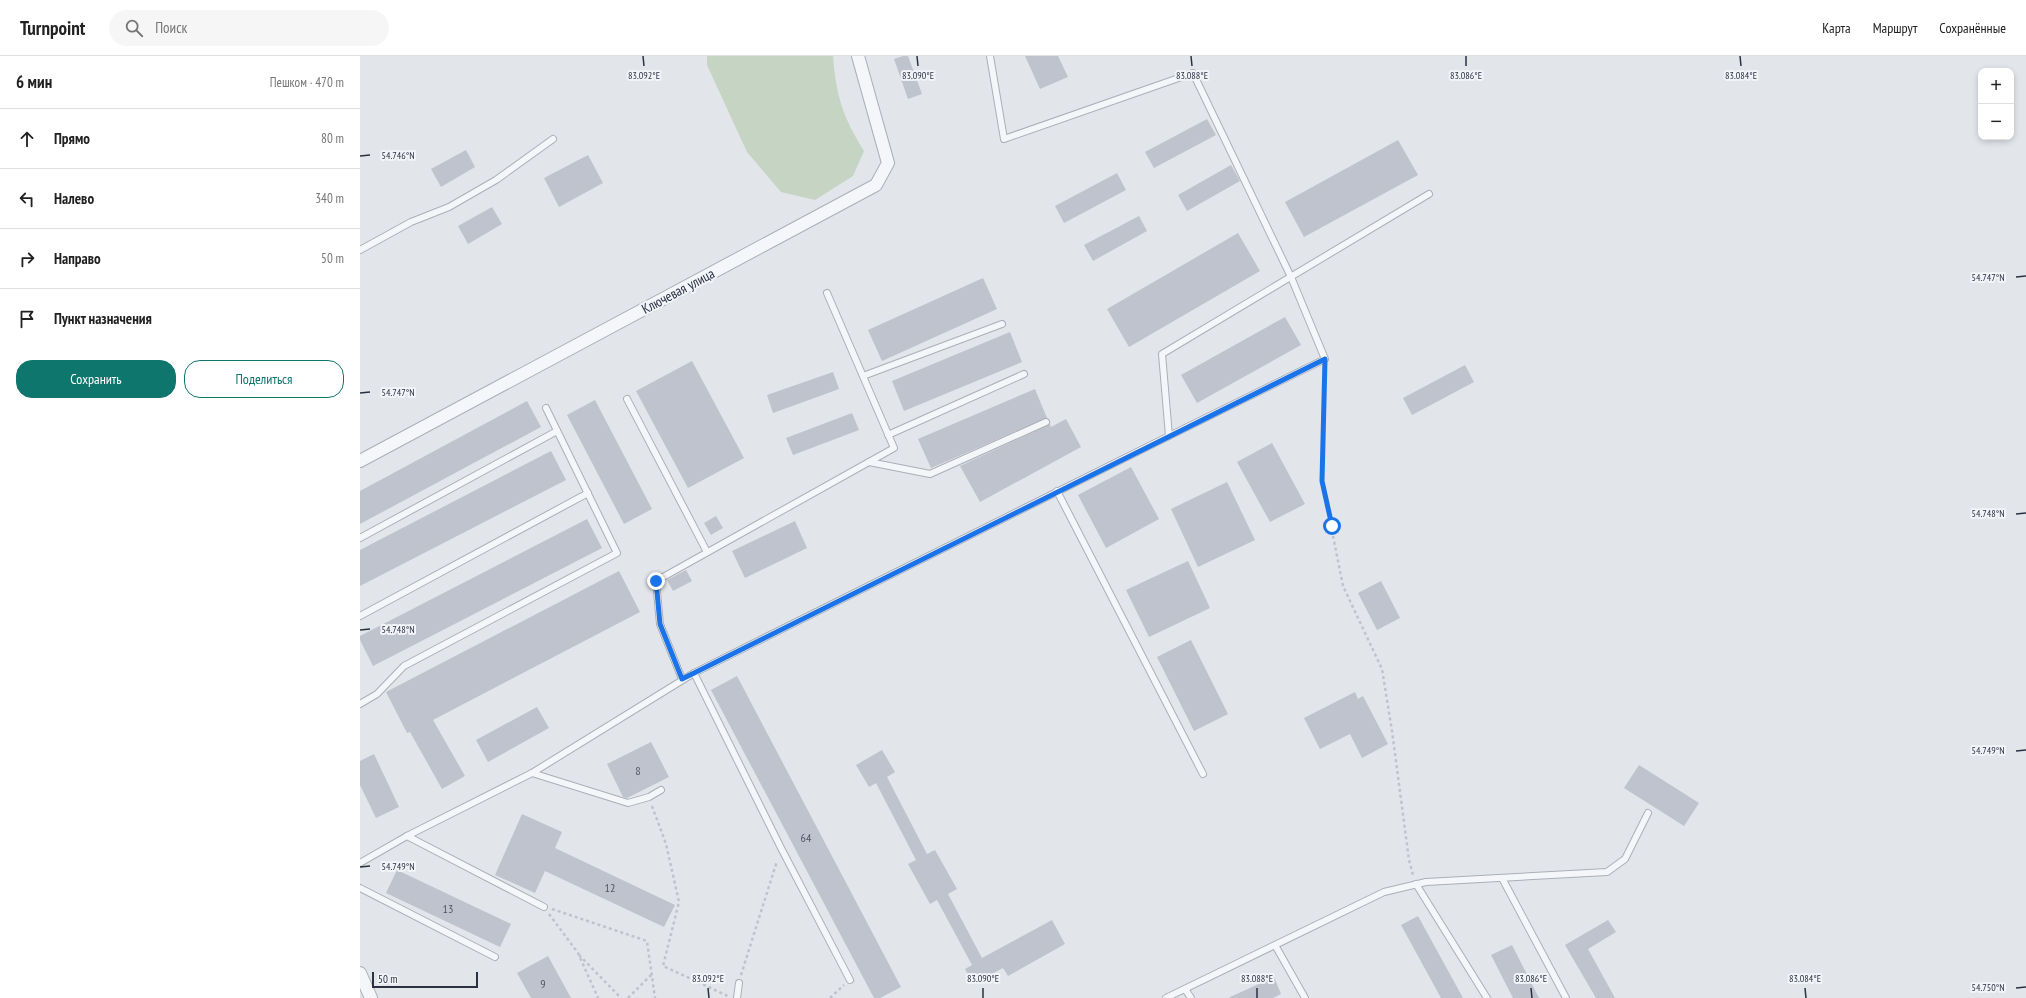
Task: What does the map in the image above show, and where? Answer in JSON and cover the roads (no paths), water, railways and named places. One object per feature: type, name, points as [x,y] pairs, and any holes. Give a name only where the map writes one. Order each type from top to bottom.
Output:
[{"type":"street","name":"Ключевая улица","points":[[360,461],[876,185],[888,163],[858,56]]},
{"type":"street","points":[[360,973],[371,998]]},
{"type":"lane","points":[[360,863],[407,836],[532,773],[682,679],[1057,491],[1325,359],[1291,276],[1193,73],[1004,139],[990,56]]},
{"type":"lane","points":[[360,250],[411,222],[450,207],[496,180],[553,139]]},
{"type":"lane","points":[[1169,436],[1162,354],[1429,194]]},
{"type":"lane","points":[[682,679],[660,624],[656,581],[894,448],[827,293]]},
{"type":"lane","points":[[863,376],[1002,324]]},
{"type":"lane","points":[[888,435],[1024,374]]},
{"type":"lane","points":[[627,399],[707,552]]},
{"type":"lane","points":[[360,704],[377,694],[404,666],[617,552],[546,408]]},
{"type":"lane","points":[[869,462],[930,474],[1046,422]]},
{"type":"lane","points":[[360,538],[557,431]]},
{"type":"lane","points":[[1057,491],[1203,774]]},
{"type":"lane","points":[[360,616],[588,492]]},
{"type":"lane","points":[[694,673],[781,848],[850,980]]},
{"type":"lane","points":[[532,773],[628,804],[649,797],[661,790]]},
{"type":"lane","points":[[1166,998],[1384,892],[1416,884],[1607,872],[1625,859],[1648,813]]},
{"type":"lane","points":[[407,836],[544,907]]},
{"type":"lane","points":[[1502,878],[1566,998]]},
{"type":"lane","points":[[1416,884],[1487,998]]},
{"type":"lane","points":[[360,888],[495,957]]},
{"type":"lane","points":[[1275,945],[1305,998]]},
{"type":"lane","points":[[737,998],[739,983]]},
{"type":"lane","points":[[1185,989],[1191,998]]}]
